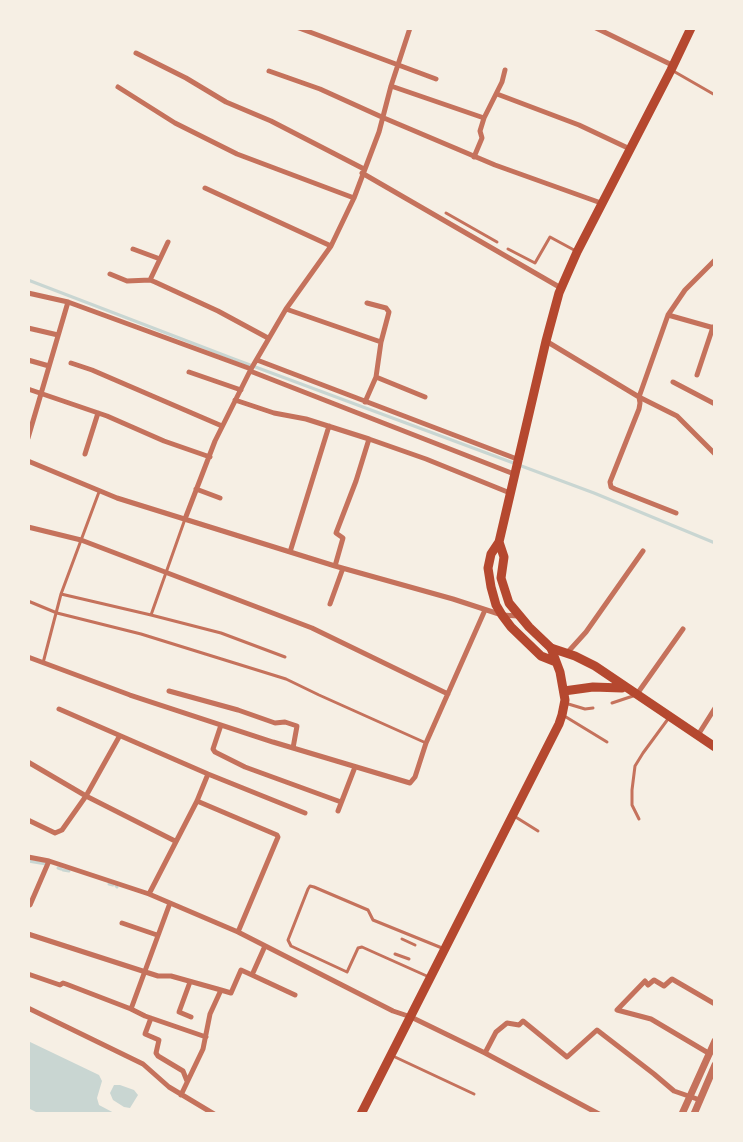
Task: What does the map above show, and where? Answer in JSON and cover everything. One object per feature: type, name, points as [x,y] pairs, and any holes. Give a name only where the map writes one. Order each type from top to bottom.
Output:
[{"type":"main road","points":[[556,662],[541,656],[502,615],[496,605],[488,568],[491,554],[499,542],[561,288],[691,28]]},
{"type":"main road","points":[[361,1114],[562,715],[564,691],[551,648],[509,603],[501,578],[504,557],[499,542]]},
{"type":"main road","points":[[551,648],[595,666],[715,747]]},
{"type":"main road","points":[[564,691],[593,687],[625,688]]},
{"type":"street","points":[[299,28],[436,79]]},
{"type":"street","points":[[185,519],[222,426],[250,370],[286,309],[331,246],[354,198],[384,118],[410,28]]},
{"type":"street","points":[[600,29],[672,68]]},
{"type":"street","points":[[136,53],[363,171],[561,288]]},
{"type":"street","points":[[474,157],[482,138],[480,131],[484,118],[505,70]]},
{"type":"street","points":[[269,71],[320,89],[474,157],[602,203]]},
{"type":"street","points":[[391,86],[484,118]]},
{"type":"street","points":[[118,87],[175,123],[237,154],[354,198]]},
{"type":"street","points":[[497,94],[579,125],[631,150]]},
{"type":"street","points":[[205,188],[331,246]]},
{"type":"street","points":[[150,280],[168,242]]},
{"type":"street","points":[[133,249],[160,259]]},
{"type":"street","points":[[676,513],[610,485],[639,409],[639,397],[668,315],[685,290],[713,265]]},
{"type":"street","points":[[110,274],[127,281],[150,280],[268,338]]},
{"type":"street","points":[[28,293],[68,302],[515,474]]},
{"type":"street","points":[[28,438],[68,302]]},
{"type":"street","points":[[365,402],[376,377],[389,312],[386,308],[367,303]]},
{"type":"street","points":[[286,309],[381,342]]},
{"type":"street","points":[[668,315],[714,328],[697,375]]},
{"type":"street","points":[[28,328],[58,335]]},
{"type":"street","points":[[546,341],[677,416],[715,453]]},
{"type":"street","points":[[28,360],[49,366]]},
{"type":"street","points":[[256,361],[519,460]]},
{"type":"street","points":[[71,363],[222,426]]},
{"type":"street","points":[[189,372],[241,390]]},
{"type":"street","points":[[376,377],[425,397]]},
{"type":"street","points":[[673,382],[715,404]]},
{"type":"street","points":[[28,389],[210,457]]},
{"type":"street","points":[[235,400],[329,426],[426,459],[510,498]]},
{"type":"street","points":[[85,454],[98,413]]},
{"type":"street","points":[[290,552],[329,426]]},
{"type":"street","points":[[330,604],[343,539],[336,533],[369,439]]},
{"type":"street","points":[[28,461],[100,491],[185,519],[502,615],[520,616]]},
{"type":"street","points":[[196,489],[220,498]]},
{"type":"street","points":[[28,527],[81,540],[312,628],[448,694]]},
{"type":"street","points":[[567,653],[586,632],[643,551]]},
{"type":"street","points":[[28,657],[130,695],[410,783],[485,610]]},
{"type":"street","points":[[636,695],[683,629]]},
{"type":"street","points":[[169,691],[275,723],[297,726],[293,748]]},
{"type":"street","points":[[698,736],[715,708]]},
{"type":"street","points":[[59,709],[119,737],[305,813]]},
{"type":"street","points":[[221,725],[214,752],[245,767],[341,802]]},
{"type":"street","points":[[28,820],[58,833],[64,828],[119,737]]},
{"type":"street","points":[[28,762],[86,796],[175,841]]},
{"type":"street","points":[[338,811],[355,767]]},
{"type":"street","points":[[149,894],[208,774]]},
{"type":"street","points":[[197,801],[278,837],[238,932]]},
{"type":"street","points":[[28,857],[149,894],[169,906],[238,932],[393,1011],[485,1053],[599,1114]]},
{"type":"street","points":[[28,904],[48,864]]},
{"type":"street","points":[[131,1009],[169,906]]},
{"type":"street","points":[[122,923],[157,935]]},
{"type":"street","points":[[28,934],[143,971],[231,993],[241,970],[295,995]]},
{"type":"street","points":[[252,975],[265,946]]},
{"type":"street","points":[[28,974],[60,985],[66,984],[206,1037]]},
{"type":"street","points":[[710,1054],[651,1019],[617,1010],[645,981],[648,985],[654,980],[664,986],[672,979],[715,1004]]},
{"type":"street","points":[[190,982],[179,1012],[191,1017]]},
{"type":"street","points":[[181,1095],[203,1049],[210,1014],[221,990]]},
{"type":"street","points":[[28,1008],[143,1064],[181,1095],[214,1114]]},
{"type":"street","points":[[151,1018],[145,1034],[159,1040],[158,1056],[183,1071],[188,1082]]},
{"type":"street","points":[[485,1053],[496,1032],[507,1023],[519,1025],[523,1021],[566,1057],[597,1030],[674,1091],[700,1100]]},
{"type":"street","points":[[682,1114],[715,1041]]},
{"type":"street","points":[[694,1114],[715,1065]]},
{"type":"lane","points":[[672,68],[715,95]]},
{"type":"lane","points":[[446,213],[497,242]]},
{"type":"lane","points":[[508,249],[535,263],[550,237],[577,252]]},
{"type":"lane","points":[[43,663],[61,594],[100,491]]},
{"type":"lane","points":[[151,615],[185,519]]},
{"type":"lane","points":[[61,594],[221,633],[285,657]]},
{"type":"lane","points":[[28,601],[57,613],[141,634],[286,679],[426,743]]},
{"type":"lane","points":[[612,703],[636,695]]},
{"type":"lane","points":[[564,703],[593,708]]},
{"type":"lane","points":[[562,715],[607,742]]},
{"type":"lane","points":[[639,819],[632,805],[635,766],[669,717]]},
{"type":"lane","points":[[513,815],[538,831]]},
{"type":"lane","points":[[364,941],[347,972],[291,946],[288,940],[310,886],[368,910],[373,920],[445,950]]},
{"type":"lane","points":[[371,925],[373,920]]},
{"type":"lane","points":[[408,942],[411,935]]},
{"type":"lane","points":[[402,939],[415,945]]},
{"type":"lane","points":[[362,947],[431,978]]},
{"type":"lane","points":[[395,954],[409,959]]},
{"type":"lane","points":[[324,963],[327,957]]},
{"type":"lane","points":[[399,964],[402,957]]},
{"type":"lane","points":[[391,1055],[474,1094]]},
{"type":"shaded area","points":[[28,1041],[99,1075],[102,1081],[97,1098],[99,1105],[116,1114],[40,1114],[28,1108]]},
{"type":"shaded area","points":[[114,1085],[134,1090],[138,1095],[130,1108],[113,1100],[110,1093]]},
{"type":"waterway","points":[[28,280],[594,493],[715,543]]},
{"type":"waterway","points":[[28,861],[46,864]]},
{"type":"waterway","points":[[63,870],[69,871]]},
{"type":"waterway","points":[[109,884],[113,885]]}]
